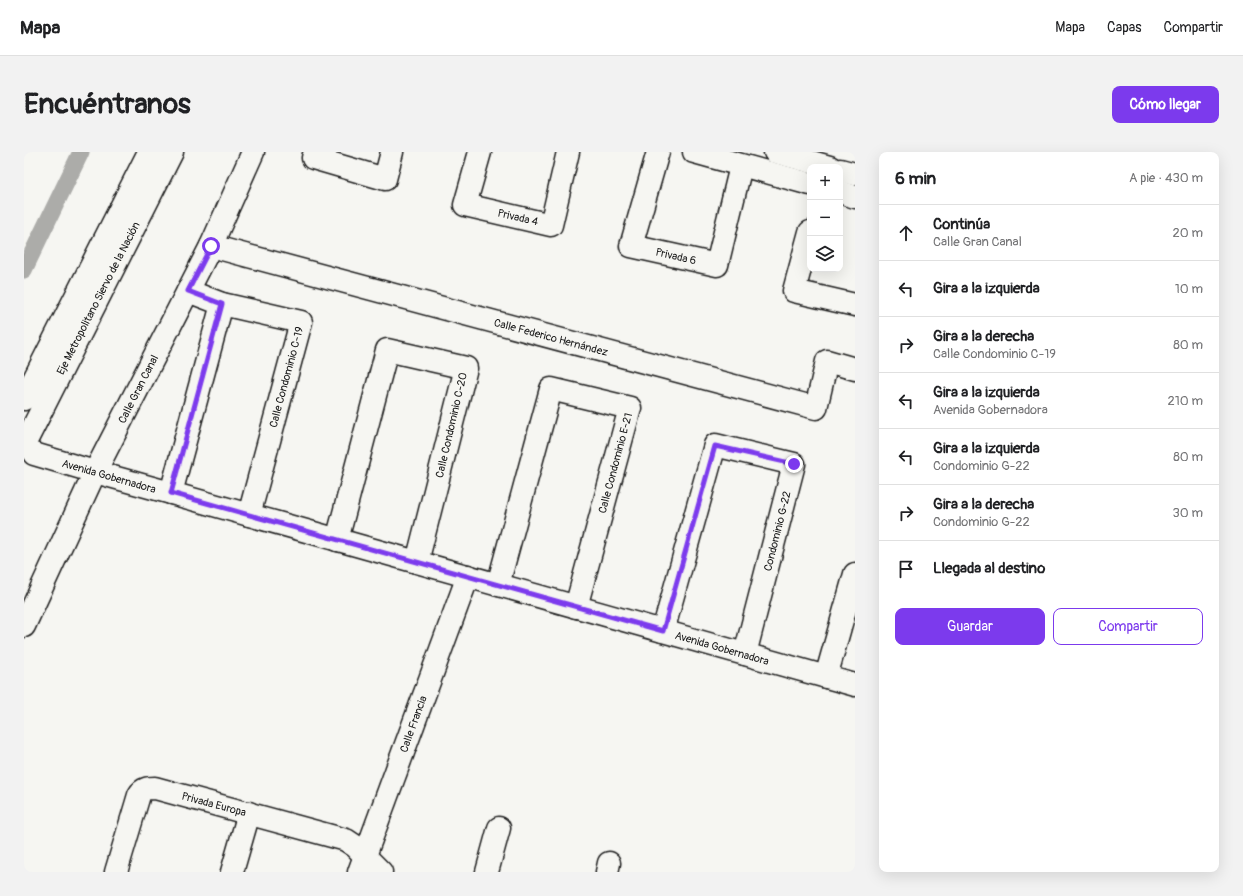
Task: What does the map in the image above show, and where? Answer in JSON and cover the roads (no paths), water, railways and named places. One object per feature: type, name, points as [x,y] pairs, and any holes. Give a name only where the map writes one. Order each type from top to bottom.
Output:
[{"type":"main road","name":"Eje Metropolitano Siervo de la Nación","points":[[24,400],[149,152]]},
{"type":"main road","name":"Eje Metropolitano Siervo de la Nación","points":[[29,449],[172,152]]},
{"type":"main road","name":"Calle Gran Canal","points":[[24,626],[95,472],[211,246],[253,152]]},
{"type":"main road","points":[[315,152],[313,158],[385,179],[392,152]]},
{"type":"main road","name":"Privada 4","points":[[480,152],[465,205],[551,225],[568,152]]},
{"type":"main road","name":"Privada 6","points":[[658,152],[631,246],[717,265],[741,166]]},
{"type":"main road","points":[[694,152],[807,183]]},
{"type":"main road","points":[[786,153],[821,164]]},
{"type":"main road","points":[[843,171],[855,174]]},
{"type":"main road","points":[[843,193],[855,197]]},
{"type":"main road","points":[[809,236],[794,291],[855,305]]},
{"type":"main road","name":"Calle Federico Hernández","points":[[211,246],[816,408],[827,361],[855,368]]},
{"type":"main road","points":[[171,493],[222,304],[188,291]]},
{"type":"main road","name":"Calle Condominio C-19","points":[[222,304],[301,322],[249,515]]},
{"type":"main road","name":"Calle Condominio C-20","points":[[337,540],[387,350],[466,368],[417,562]]},
{"type":"main road","name":"Calle Condominio E-21","points":[[498,585],[551,389],[630,408],[576,607]]},
{"type":"main road","name":"Condominio G-22","points":[[663,631],[715,446],[794,464],[745,654]]},
{"type":"main road","name":"Avenida Gobernadora","points":[[29,449],[95,472],[855,685]]},
{"type":"main road","points":[[826,677],[855,574]]},
{"type":"main road","name":"Calle Francia","points":[[362,864],[468,576]]},
{"type":"main road","name":"Privada Europa","points":[[116,872],[139,795],[145,788],[155,788],[346,840],[355,846],[362,864],[381,872]]},
{"type":"main road","points":[[232,872],[249,813]]},
{"type":"main road","points":[[487,872],[499,828]]},
{"type":"waterway","points":[[24,270],[81,152]]}]
